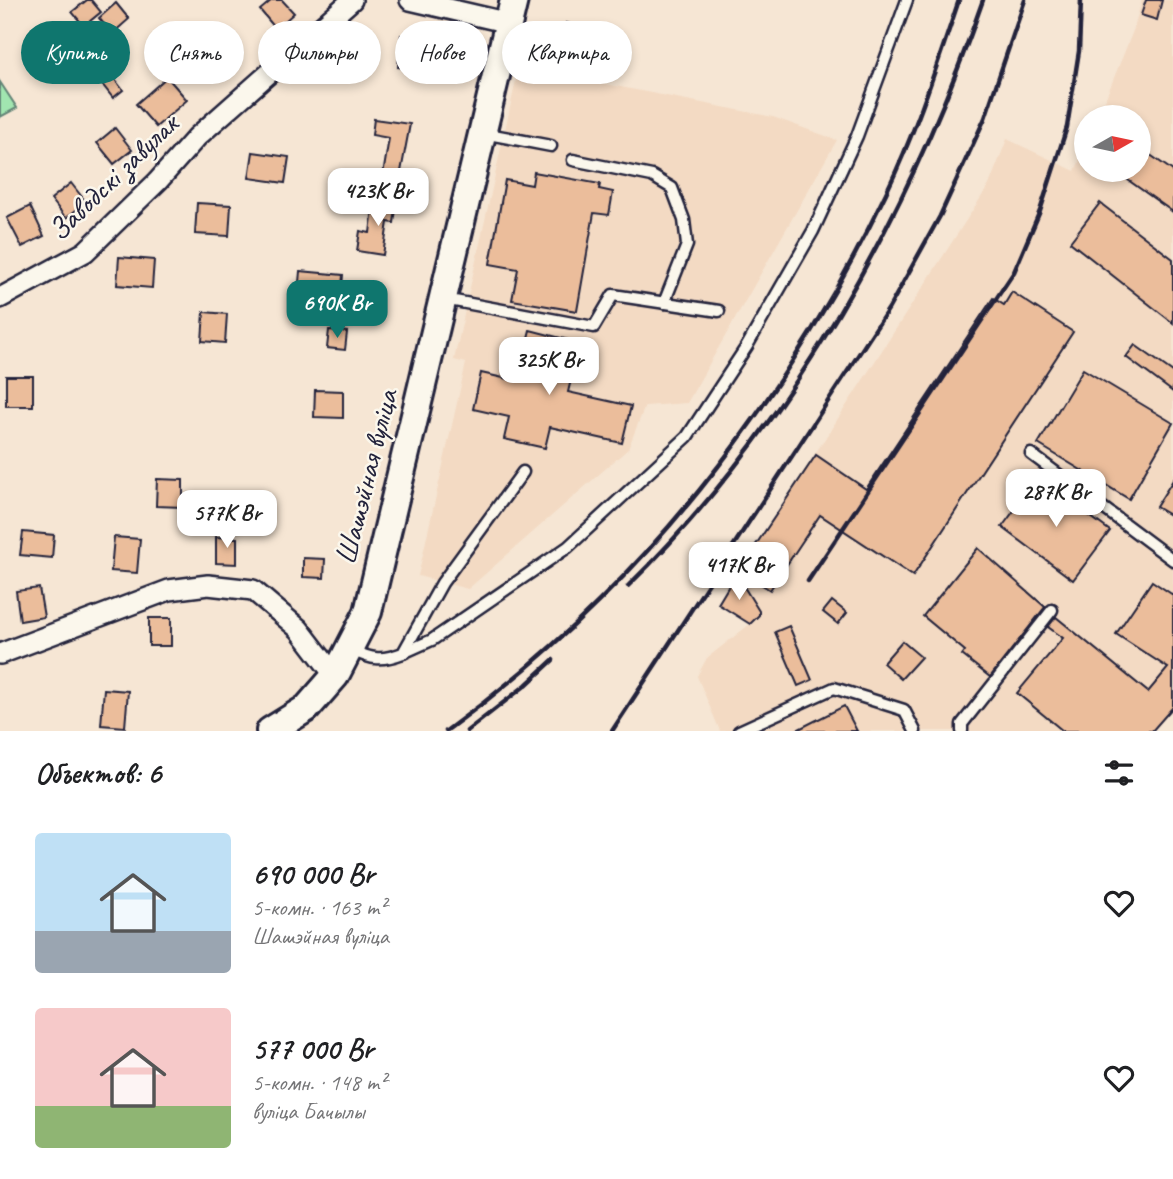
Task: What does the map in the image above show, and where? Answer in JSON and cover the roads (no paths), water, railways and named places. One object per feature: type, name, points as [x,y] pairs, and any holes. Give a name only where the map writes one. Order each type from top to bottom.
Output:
[{"type":"main road","name":"Шашэйная вуліца","points":[[270,731],[307,708],[335,676],[368,612],[511,11]]},
{"type":"street","name":"Заводскі завулак","points":[[0,298],[85,252],[158,181],[197,137],[352,0]]},
{"type":"street","points":[[410,0],[511,11]]},
{"type":"street","points":[[0,654],[169,590],[208,585],[253,590],[299,629],[335,676]]},
{"type":"lane","points":[[351,649],[371,660],[383,660],[432,640],[568,547],[687,437],[747,346],[813,232],[857,136],[907,0]]},
{"type":"lane","points":[[483,133],[551,146]]},
{"type":"lane","points":[[573,160],[652,176],[672,188],[684,220],[687,246],[664,303]]},
{"type":"lane","points":[[443,299],[594,327],[613,295],[719,311]]},
{"type":"lane","points":[[1031,454],[1077,485],[1173,560]]},
{"type":"lane","points":[[403,653],[442,583],[523,472]]},
{"type":"lane","points":[[962,731],[962,724],[1052,610]]},
{"type":"lane","points":[[739,731],[834,688],[904,710],[915,731]]},
{"type":"railway","points":[[446,731],[516,677],[581,618],[643,556],[700,490],[753,420],[846,272],[886,193],[916,122],[959,0]]},
{"type":"railway","points":[[628,586],[687,524],[742,457],[839,314],[881,238],[919,159],[983,0]]},
{"type":"railway","points":[[612,731],[889,308],[940,216],[985,118],[1025,0]]},
{"type":"railway","points":[[808,581],[1014,272],[1040,211],[1067,127],[1079,51],[1081,0]]},
{"type":"railway","points":[[467,731],[553,660]]}]
